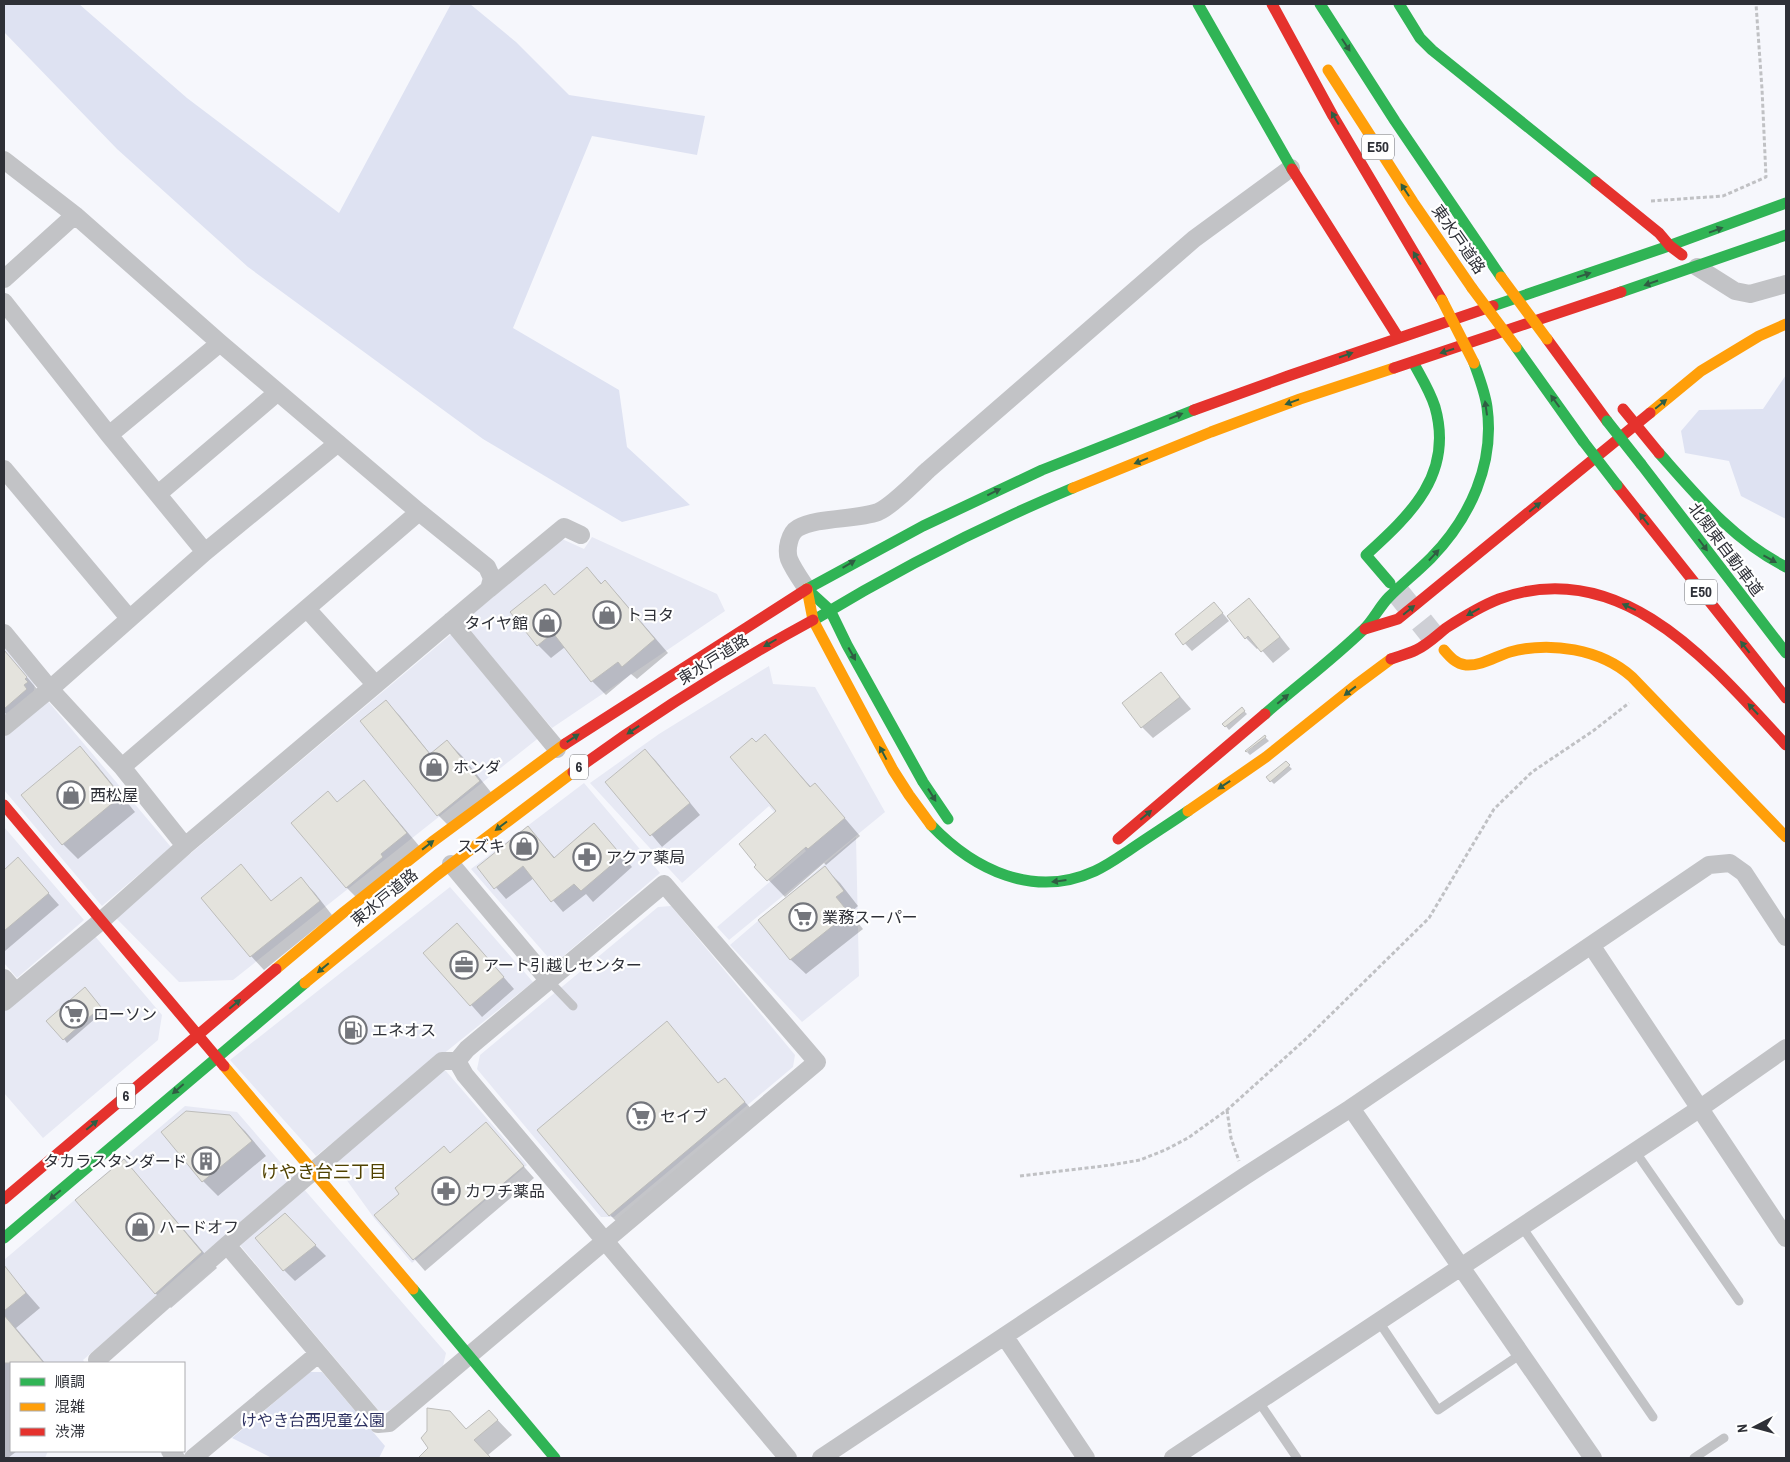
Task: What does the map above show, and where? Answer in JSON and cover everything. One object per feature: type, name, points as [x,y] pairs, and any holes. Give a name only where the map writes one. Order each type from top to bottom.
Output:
[{"type":"main road","points":[[1198,4],[1291,168],[1398,337]]},
{"type":"main road","points":[[1109,847],[1366,629],[1384,602],[1432,558],[1465,517],[1476,496],[1484,470],[1488,447],[1487,406],[1474,362],[1442,300],[1380,197],[1290,40],[1272,4]]},
{"type":"main road","name":"東水戸道路","points":[[1320,4],[1395,121],[1501,277],[1606,421],[1641,464]]},
{"type":"main road","points":[[1399,4],[1420,38],[1432,50],[1659,233],[1670,246],[1697,267]]},
{"type":"main road","name":"東水戸道路","points":[[1321,60],[1413,202],[1472,288],[1583,441],[1786,698]]},
{"type":"main road","points":[[1395,121],[1499,253]]},
{"type":"main road","name":"東水戸道路","points":[[4,1199],[344,912],[432,842],[557,749],[672,674],[858,559],[1021,479],[1202,405],[1670,246],[1786,203]]},
{"type":"main road","name":"東水戸道路","points":[[4,1238],[215,1057],[451,864],[575,770],[682,697],[772,641],[813,620],[872,585],[1030,506],[1212,432],[1300,399],[1697,267],[1786,235]]},
{"type":"main road","points":[[1521,282],[1555,326]]},
{"type":"main road","points":[[1366,629],[1398,620],[1701,371],[1752,340],[1786,324]]},
{"type":"main road","points":[[1390,583],[1366,555],[1399,525],[1423,496],[1434,471],[1440,444],[1435,409],[1413,362]]},
{"type":"main road","points":[[1619,405],[1708,508],[1760,553],[1786,567]]},
{"type":"main road","points":[[1596,478],[1657,428]]},
{"type":"main road","name":"北関東自動車道","points":[[1641,464],[1786,652]]},
{"type":"main road","points":[[1388,660],[1419,649],[1450,626],[1495,600],[1540,589],[1565,588],[1585,591],[1630,607],[1678,636],[1700,654],[1786,745]]},
{"type":"main road","points":[[807,589],[830,610],[847,645],[923,782],[954,826]]},
{"type":"main road","points":[[807,589],[813,620],[889,764],[904,789],[930,823],[944,839],[972,862],[1004,876],[1037,882],[1056,882],[1073,879],[1090,875],[1105,866],[1265,758],[1388,660],[1398,646]]},
{"type":"main road","points":[[1444,650],[1452,660],[1462,664],[1476,663],[1511,651],[1552,647],[1578,650],[1604,659],[1625,671],[1786,836]]},
{"type":"main road","points":[[4,805],[555,1458]]},
{"type":"street","points":[[4,160],[75,215],[220,343],[419,512],[487,567],[492,578],[489,589]]},
{"type":"street","points":[[807,589],[789,560],[788,550],[792,535],[797,528],[878,512],[904,492],[1194,240],[1291,168]]},
{"type":"street","points":[[4,279],[75,215]]},
{"type":"street","points":[[1697,267],[1735,292],[1750,294],[1786,284]]},
{"type":"street","points":[[4,302],[109,435],[205,552]]},
{"type":"street","points":[[109,435],[220,343]]},
{"type":"street","points":[[158,494],[278,392]]},
{"type":"street","points":[[4,727],[50,689],[205,552],[338,443]]},
{"type":"street","points":[[4,469],[129,618]]},
{"type":"street","points":[[122,767],[419,512]]},
{"type":"street","points":[[4,978],[10,997],[101,921],[185,846],[375,684],[564,527],[581,535]]},
{"type":"street","points":[[306,609],[375,684]]},
{"type":"street","points":[[451,621],[557,749]]},
{"type":"street","points":[[4,633],[50,689],[122,767],[185,846]]},
{"type":"street","points":[[821,1458],[1245,1176],[1351,1108],[1709,865],[1730,863],[1744,873],[1786,937]]},
{"type":"street","points":[[451,864],[549,981]]},
{"type":"street","points":[[227,1245],[378,1424],[389,1423],[817,1062],[664,884],[467,1049],[458,1061]]},
{"type":"street","points":[[1591,945],[1786,1238]]},
{"type":"street","points":[[1174,1458],[1699,1109],[1786,1048]]},
{"type":"street","points":[[98,1362],[97,1360],[227,1245],[442,1061],[458,1061]]},
{"type":"street","points":[[458,1061],[465,1075],[788,1458]]},
{"type":"street","points":[[1351,1108],[1593,1458]]},
{"type":"street","points":[[1005,1337],[1086,1458]]},
{"type":"street","points":[[193,1458],[318,1354]]},
{"type":"lane","points":[[549,981],[573,1006]]},
{"type":"lane","points":[[1635,1151],[1739,1301]]},
{"type":"lane","points":[[1522,1227],[1653,1417]]},
{"type":"lane","points":[[1379,1322],[1438,1410],[1522,1354]]},
{"type":"lane","points":[[1259,1402],[1297,1458]]},
{"type":"lane","points":[[1694,1458],[1724,1438]]},
{"type":"path","points":[[1627,208],[1650,201],[1723,196],[1766,177],[1756,4]]},
{"type":"path","points":[[1020,1176],[1140,1160],[1188,1138],[1227,1110],[1308,1037],[1429,918],[1494,809],[1532,772],[1593,731],[1645,691]]},
{"type":"path","points":[[1227,1110],[1231,1138],[1245,1176]]},
{"type":"shaded area","points":[[592,537],[717,594],[725,611],[552,728],[462,623],[562,539],[584,549]]},
{"type":"shaded area","points":[[455,631],[541,736],[233,980],[179,982],[115,917]]},
{"type":"shaded area","points":[[4,639],[35,682],[34,691],[4,717]]},
{"type":"shaded area","points":[[769,666],[773,684],[815,687],[885,812],[729,940],[717,927],[806,851],[769,806],[682,883],[590,783],[659,734]]},
{"type":"shaded area","points":[[47,700],[171,847],[102,906],[4,790],[4,737]]},
{"type":"shaded area","points":[[584,783],[660,873],[554,964],[471,869]]},
{"type":"shaded area","points":[[4,827],[84,920],[17,978],[4,963]]},
{"type":"shaded area","points":[[856,837],[859,976],[802,1022],[730,945]]},
{"type":"shaded area","points":[[450,887],[533,982],[316,1156],[230,1060]]},
{"type":"shaded area","points":[[671,906],[795,1055],[793,1067],[614,1217],[601,1217],[477,1069],[480,1055],[658,907]]},
{"type":"shaded area","points":[[94,935],[162,1015],[158,1040],[43,1138],[4,1093],[4,1012]]},
{"type":"shaded area","points":[[445,1070],[527,1165],[412,1263],[374,1218],[333,1161]]},
{"type":"shaded area","points":[[185,1106],[237,1112],[294,1178],[83,1360],[84,1362],[10,1362],[10,1452],[48,1452],[45,1458],[4,1458],[4,1260]]},
{"type":"shaded area","points":[[303,1188],[446,1353],[443,1366],[390,1410],[379,1411],[239,1244]]},
{"type":"green space","points":[[4,4],[79,4],[187,98],[339,213],[451,4],[470,4],[516,42],[569,95],[705,116],[697,155],[592,136],[513,328],[619,390],[627,447],[690,505],[622,522],[483,439],[248,267],[117,149],[4,32]]},
{"type":"green space","points":[[1786,375],[1786,519],[1741,496],[1729,461],[1685,453],[1681,431],[1699,410],[1763,409]]},
{"type":"green space","name":"けやき台西児童公園","points":[[310,1372],[322,1372],[385,1446],[379,1458],[272,1458],[232,1438]]},
{"type":"building","points":[[587,567],[601,584],[605,580],[655,639],[622,667],[618,662],[591,682],[553,633],[537,646],[510,612],[545,584],[554,595]]},
{"type":"building","points":[[1249,598],[1280,637],[1261,652],[1248,636],[1245,639],[1227,616]]},
{"type":"building","points":[[1214,602],[1223,613],[1183,645],[1175,634]]},
{"type":"building","points":[[4,650],[27,677],[25,679],[28,682],[24,685],[27,689],[4,709]]},
{"type":"building","points":[[1161,672],[1180,697],[1141,728],[1122,703]]},
{"type":"building","name":"ホンダ","points":[[386,700],[430,754],[447,740],[480,781],[437,816],[360,721]]},
{"type":"building","points":[[1242,707],[1245,711],[1225,727],[1222,724]]},
{"type":"building","points":[[765,734],[810,787],[815,783],[845,818],[808,849],[806,847],[767,881],[754,867],[756,865],[739,844],[776,811],[730,757],[752,738],[756,742]]},
{"type":"building","points":[[1265,735],[1266,737],[1245,751]]},
{"type":"building","name":"西松屋","points":[[80,746],[121,796],[62,845],[21,795]]},
{"type":"building","points":[[645,749],[690,803],[650,836],[605,782]]},
{"type":"building","points":[[1286,761],[1290,765],[1270,782],[1266,777]]},
{"type":"building","points":[[364,780],[407,833],[381,854],[383,857],[346,888],[291,823],[328,791],[337,802]]},
{"type":"building","points":[[594,823],[622,856],[581,891],[574,884],[551,902],[523,866],[494,889],[477,867],[528,826],[554,858]]},
{"type":"building","points":[[18,857],[49,893],[4,931],[4,870]]},
{"type":"building","points":[[241,864],[271,901],[301,877],[320,901],[250,957],[201,898]]},
{"type":"building","name":"業務スーパー","points":[[825,866],[844,891],[836,897],[849,913],[790,960],[758,920]]},
{"type":"building","name":"アート引越しセンター","points":[[457,923],[504,977],[470,1006],[423,953]]},
{"type":"building","name":"ローソン","points":[[85,987],[101,1007],[63,1040],[46,1021]]},
{"type":"building","name":"セイブ","points":[[667,1021],[718,1083],[725,1078],[745,1102],[609,1216],[537,1130]]},
{"type":"building","name":"タカラスタンダード","points":[[186,1111],[230,1115],[252,1141],[202,1182],[161,1132]]},
{"type":"building","name":"カワチ薬品","points":[[486,1122],[524,1166],[413,1260],[374,1215],[399,1194],[395,1188],[444,1146],[450,1153]]},
{"type":"building","name":"ハードオフ","points":[[124,1159],[202,1252],[155,1294],[75,1200]]},
{"type":"building","points":[[285,1213],[316,1245],[283,1271],[255,1238]]},
{"type":"building","points":[[4,1265],[26,1293],[4,1311]]},
{"type":"building","points":[[4,1315],[43,1362],[4,1363]]},
{"type":"building","points":[[427,1408],[450,1411],[466,1429],[489,1410],[498,1420],[474,1440],[491,1458],[418,1458],[428,1448],[421,1438],[427,1431]]},
{"type":"tunnel","points":[[1399,594],[1444,650]]},
{"type":"traffic: fast","points":[[1198,4],[1292,169]]},
{"type":"traffic: fast","points":[[1320,4],[1395,121],[1501,277]]},
{"type":"traffic: fast","points":[[1399,4],[1420,38],[1432,50],[1596,182]]},
{"type":"traffic: fast","points":[[1493,306],[1663,248],[1786,203]]},
{"type":"traffic: fast","points":[[1621,292],[1786,235]]},
{"type":"traffic: fast","points":[[1516,347],[1583,441]]},
{"type":"traffic: fast","points":[[1390,583],[1366,555],[1413,508],[1433,472],[1439,453],[1439,431],[1435,407],[1413,362]]},
{"type":"traffic: fast","points":[[1265,714],[1363,630],[1385,601],[1431,558],[1445,542],[1468,508],[1477,489],[1483,469],[1487,449],[1488,428],[1487,407],[1474,363]]},
{"type":"traffic: fast","points":[[807,589],[923,526],[1042,470],[1194,410]]},
{"type":"traffic: fast","points":[[1607,421],[1641,464]]},
{"type":"traffic: fast","points":[[1583,441],[1617,485]]},
{"type":"traffic: fast","points":[[1659,453],[1702,501],[1733,531],[1767,556],[1786,567]]},
{"type":"traffic: fast","points":[[1641,464],[1786,653]]},
{"type":"traffic: fast","points":[[814,620],[877,583],[941,549],[1073,488]]},
{"type":"traffic: fast","points":[[807,589],[830,610],[847,645],[923,782],[948,819]]},
{"type":"traffic: fast","points":[[931,825],[966,855],[986,867],[1028,881],[1050,882],[1072,879],[1100,869],[1188,811]]},
{"type":"traffic: fast","points":[[4,1238],[305,983]]},
{"type":"traffic: fast","points":[[413,1289],[555,1458]]},
{"type":"traffic: slow","points":[[1328,70],[1413,202],[1472,288]]},
{"type":"traffic: slow","points":[[1501,277],[1547,339]]},
{"type":"traffic: slow","points":[[1472,288],[1516,347]]},
{"type":"traffic: slow","points":[[1442,300],[1474,363]]},
{"type":"traffic: slow","points":[[1650,413],[1701,371],[1759,336],[1786,324]]},
{"type":"traffic: slow","points":[[1073,488],[1211,432],[1300,399],[1394,368]]},
{"type":"traffic: slow","points":[[807,589],[813,620],[893,770],[931,825]]},
{"type":"traffic: slow","points":[[1444,650],[1456,662],[1472,665],[1525,649],[1558,648],[1590,654],[1619,667],[1632,677],[1786,837]]},
{"type":"traffic: slow","points":[[1188,811],[1266,757],[1391,659]]},
{"type":"traffic: slow","points":[[276,969],[432,842],[565,744]]},
{"type":"traffic: slow","points":[[305,983],[437,875],[573,772]]},
{"type":"traffic: slow","points":[[224,1066],[413,1289]]},
{"type":"traffic: jam","points":[[1272,4],[1333,116],[1442,300]]},
{"type":"traffic: jam","points":[[1292,169],[1398,337]]},
{"type":"traffic: jam","points":[[1596,182],[1659,233],[1670,246],[1682,255]]},
{"type":"traffic: jam","points":[[1394,368],[1621,292]]},
{"type":"traffic: jam","points":[[1194,410],[1493,306]]},
{"type":"traffic: jam","points":[[1547,339],[1607,421]]},
{"type":"traffic: jam","points":[[1623,409],[1659,453]]},
{"type":"traffic: jam","points":[[1365,629],[1398,619],[1650,413]]},
{"type":"traffic: jam","points":[[1617,485],[1786,698]]},
{"type":"traffic: jam","points":[[565,744],[807,589]]},
{"type":"traffic: jam","points":[[1391,659],[1420,648],[1446,628],[1479,608],[1499,599],[1544,589],[1585,592],[1624,604],[1661,625],[1695,652],[1727,682],[1786,745]]},
{"type":"traffic: jam","points":[[573,772],[691,692],[813,620]]},
{"type":"traffic: jam","points":[[1118,839],[1265,714]]},
{"type":"traffic: jam","points":[[4,805],[224,1066]]},
{"type":"traffic: jam","points":[[4,1199],[276,969]]},
{"type":"place","name":"トヨタ","points":[[607,615]]},
{"type":"place","name":"タイヤ館","points":[[547,623]]},
{"type":"place","name":"ホンダ","points":[[434,767]]},
{"type":"place","name":"西松屋","points":[[71,795]]},
{"type":"place","name":"スズキ","points":[[524,846]]},
{"type":"place","name":"アクア薬局","points":[[587,857]]},
{"type":"place","name":"業務スーパー","points":[[803,917]]},
{"type":"place","name":"アート引越しセンター","points":[[464,965]]},
{"type":"place","name":"ローソン","points":[[74,1014]]},
{"type":"place","name":"エネオス","points":[[353,1030]]},
{"type":"place","name":"セイブ","points":[[641,1116]]},
{"type":"place","name":"タカラスタンダード","points":[[206,1161]]},
{"type":"place","name":"カワチ薬品","points":[[446,1191]]},
{"type":"place","name":"ハードオフ","points":[[140,1227]]},
{"type":"district","name":"けやき台三丁目","points":[[324,1172]]}]
